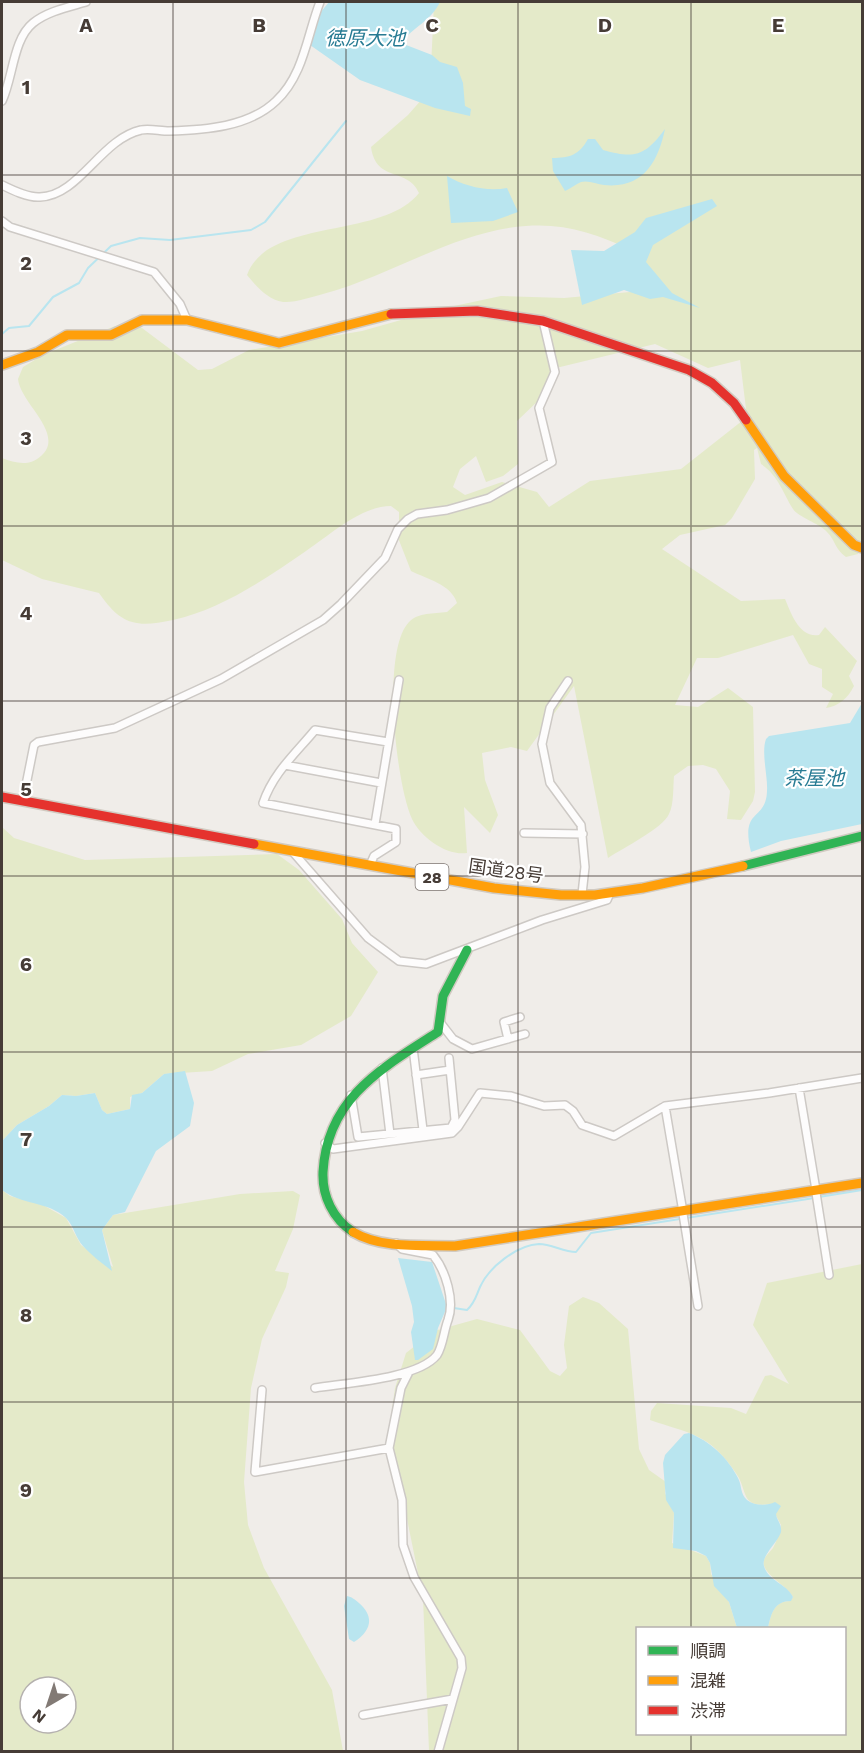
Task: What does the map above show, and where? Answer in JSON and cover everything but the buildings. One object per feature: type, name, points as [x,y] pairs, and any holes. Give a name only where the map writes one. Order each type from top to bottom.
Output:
[{"type":"main road","points":[[2,365],[38,352],[67,335],[111,335],[126,330],[142,320],[187,320],[279,343],[318,335],[372,318],[405,312],[477,311],[543,321],[689,370],[712,383],[734,403],[752,432],[790,483],[854,545],[862,548]]},
{"type":"main road","name":"国道28号","points":[[2,797],[505,890],[582,894],[610,893],[729,868],[862,836]]},
{"type":"main road","points":[[467,950],[443,996],[438,1032],[382,1068],[351,1095],[325,1143],[322,1167],[323,1189],[332,1212],[356,1235],[396,1243],[455,1246],[684,1216],[817,1195],[862,1183]]},
{"type":"street","points":[[2,101],[22,35],[33,23],[47,15],[86,2]]},
{"type":"street","points":[[2,185],[38,198],[52,196],[63,190],[114,142],[142,130],[198,130],[256,116],[278,100],[294,77],[302,62],[310,28],[320,2]]},
{"type":"street","points":[[2,221],[10,227],[154,272],[180,304],[187,320]]},
{"type":"street","points":[[24,800],[34,745],[38,742],[115,729],[221,679],[322,620],[341,604],[385,558],[398,529],[408,519],[417,514],[447,510],[489,498],[552,462],[539,408],[555,372],[543,321]]},
{"type":"street","points":[[375,824],[399,680]]},
{"type":"street","points":[[568,681],[550,708],[542,744],[550,783],[581,825],[585,867],[582,894]]},
{"type":"street","points":[[370,865],[374,856],[396,842],[398,833],[396,829],[263,803],[269,785],[315,730],[388,742]]},
{"type":"street","points":[[285,765],[381,783]]},
{"type":"street","points":[[524,833],[583,834]]},
{"type":"street","points":[[292,851],[368,938],[399,961],[426,964],[542,920],[607,900],[610,893]]},
{"type":"street","points":[[508,1039],[504,1022],[520,1017]]},
{"type":"street","points":[[439,1021],[453,1039],[472,1049],[525,1034]]},
{"type":"street","points":[[413,1048],[423,1131]]},
{"type":"street","points":[[351,1095],[358,1137],[451,1128],[455,1120],[449,1058]]},
{"type":"street","points":[[382,1068],[390,1134]]},
{"type":"street","points":[[416,1075],[450,1070]]},
{"type":"street","points":[[325,1143],[333,1149],[452,1132],[458,1127],[480,1093],[511,1096],[544,1106],[565,1105],[573,1111],[582,1125],[614,1137],[664,1106],[862,1078]]},
{"type":"street","points":[[799,1088],[829,1275]]},
{"type":"street","points":[[664,1106],[698,1306]]},
{"type":"street","points":[[315,1388],[409,1372],[426,1364],[438,1353],[452,1308],[443,1273],[434,1255],[402,1249],[396,1243]]},
{"type":"street","points":[[409,1372],[402,1388],[389,1448],[402,1500],[403,1545],[414,1577],[461,1658],[462,1668],[438,1752]]},
{"type":"street","points":[[262,1390],[255,1472],[389,1448]]},
{"type":"street","points":[[363,1715],[453,1699]]},
{"type":"green space","points":[[434,2],[862,2],[862,548],[858,554],[846,557],[839,551],[830,535],[799,515],[793,509],[776,479],[761,464],[757,448],[754,450],[755,479],[732,518],[725,525],[680,535],[662,549],[741,601],[785,599],[801,629],[812,635],[819,635],[825,627],[857,661],[849,676],[854,686],[852,690],[839,703],[826,708],[833,694],[822,687],[822,669],[809,664],[793,635],[718,658],[697,658],[675,705],[698,707],[728,688],[753,707],[755,792],[753,801],[741,820],[727,819],[730,791],[716,769],[703,765],[688,766],[674,776],[672,805],[665,819],[651,831],[608,858],[574,686],[527,751],[511,747],[482,753],[485,780],[498,815],[490,833],[464,807],[467,853],[451,852],[428,839],[412,819],[401,778],[394,718],[395,660],[400,637],[409,622],[422,615],[447,612],[457,603],[450,591],[411,571],[395,530],[399,521],[399,512],[391,506],[380,507],[357,516],[275,572],[226,601],[191,615],[149,624],[130,622],[122,618],[99,593],[42,579],[2,560],[2,458],[17,462],[32,462],[41,456],[47,447],[48,438],[45,428],[26,398],[18,379],[23,367],[43,355],[115,326],[138,325],[198,370],[212,369],[249,350],[362,331],[440,309],[501,296],[564,298],[641,291],[631,250],[606,239],[554,226],[526,226],[474,236],[348,286],[298,301],[277,300],[259,288],[247,275],[259,257],[278,244],[379,217],[402,208],[419,193],[408,180],[385,171],[379,166],[371,147],[408,115],[430,90]],"holes":[[[655,344],[708,368],[740,360],[747,417],[681,469],[590,481],[549,507],[537,492],[502,482],[465,495],[453,487],[460,469],[476,456],[486,482],[503,476],[518,464],[517,421],[539,400],[556,368]]]},
{"type":"green space","points":[[2,827],[14,838],[85,860],[277,854],[299,870],[342,919],[352,943],[378,972],[351,1016],[301,1045],[248,1054],[212,1071],[164,1074],[142,1093],[130,1097],[130,1109],[107,1114],[102,1110],[95,1093],[76,1096],[62,1095],[49,1106],[17,1125],[2,1141]]},
{"type":"green space","points":[[2,1190],[10,1196],[43,1205],[66,1218],[81,1245],[113,1267],[102,1230],[113,1215],[240,1194],[293,1191],[300,1195],[293,1229],[275,1271],[289,1273],[286,1287],[262,1339],[251,1388],[244,1482],[248,1525],[264,1568],[332,1690],[343,1751],[2,1751]]},
{"type":"green space","points":[[862,1264],[862,1751],[429,1751],[423,1598],[389,1430],[395,1388],[406,1353],[434,1331],[477,1319],[520,1330],[550,1371],[560,1376],[567,1368],[564,1345],[569,1306],[583,1297],[599,1303],[628,1329],[639,1449],[649,1470],[666,1482],[665,1493],[674,1513],[672,1543],[706,1556],[710,1563],[711,1574],[729,1602],[737,1627],[636,1627],[636,1735],[846,1735],[846,1627],[768,1627],[772,1613],[777,1606],[790,1601],[793,1597],[766,1570],[764,1565],[765,1558],[776,1542],[781,1525],[770,1504],[761,1505],[750,1502],[732,1468],[707,1442],[687,1432],[650,1420],[651,1411],[657,1403],[731,1408],[746,1414],[765,1376],[771,1375],[789,1384],[753,1325],[767,1283]]},
{"type":"water","name":"徳原大池","points":[[329,2],[440,2],[432,14],[401,43],[432,55],[440,62],[457,67],[463,83],[465,106],[471,109],[470,116],[435,108],[360,80],[310,45],[320,13]]},
{"type":"water","points":[[665,129],[653,162],[639,178],[629,183],[604,185],[584,182],[565,191],[553,171],[552,158],[573,154],[581,149],[588,139],[595,139],[603,150],[631,154],[645,150]]},
{"type":"water","points":[[447,176],[476,187],[507,188],[518,212],[493,221],[451,223]]},
{"type":"water","points":[[712,199],[717,206],[653,245],[646,262],[672,293],[700,308],[663,297],[650,299],[624,290],[582,305],[571,250],[604,251],[635,232],[646,218]]},
{"type":"water","name":"茶屋池","points":[[862,703],[862,824],[781,841],[751,852],[748,838],[751,821],[766,801],[764,751],[766,739],[769,736],[850,723]]},
{"type":"water","points":[[185,1071],[194,1103],[190,1126],[156,1151],[125,1212],[113,1215],[102,1230],[112,1271],[83,1246],[66,1218],[51,1209],[9,1195],[2,1190],[2,1141],[17,1125],[49,1106],[62,1095],[76,1096],[95,1093],[102,1110],[107,1114],[130,1109],[132,1095],[142,1093],[164,1074]]},
{"type":"water","points":[[398,1258],[432,1262],[447,1307],[438,1328],[433,1349],[418,1360],[415,1360],[411,1332],[414,1322],[412,1306]]},
{"type":"water","points":[[689,1433],[711,1445],[724,1457],[738,1478],[743,1495],[747,1500],[761,1505],[775,1502],[781,1506],[776,1514],[781,1532],[767,1553],[764,1566],[769,1575],[786,1588],[793,1597],[791,1601],[781,1603],[774,1609],[768,1627],[737,1627],[729,1602],[714,1586],[710,1563],[706,1556],[696,1551],[673,1548],[674,1513],[666,1500],[663,1463],[665,1455],[684,1434]]},
{"type":"water","points":[[347,1596],[364,1608],[369,1619],[367,1629],[354,1642],[349,1639],[344,1606]]},
{"type":"waterway","points":[[2,334],[9,328],[29,326],[53,297],[79,283],[88,268],[111,246],[140,238],[170,240],[251,230],[265,222],[346,121]]},
{"type":"waterway","points":[[819,1197],[862,1190]]},
{"type":"waterway","points":[[447,1307],[467,1310],[474,1302],[484,1279],[490,1272],[505,1258],[531,1245],[544,1244],[576,1252],[591,1233],[814,1198]]},
{"type":"traffic: fast","points":[[743,866],[862,836]]},
{"type":"traffic: fast","points":[[353,1232],[334,1214],[324,1190],[323,1172],[327,1146],[335,1124],[346,1105],[361,1088],[397,1059],[438,1032],[443,996],[467,950]]},
{"type":"traffic: slow","points":[[2,365],[38,352],[67,335],[111,335],[142,320],[187,320],[279,343],[391,314]]},
{"type":"traffic: slow","points":[[746,420],[784,476],[854,545],[862,548]]},
{"type":"traffic: slow","points":[[254,844],[494,888],[561,895],[595,895],[643,888],[743,866]]},
{"type":"traffic: slow","points":[[353,1232],[389,1244],[455,1246],[862,1183]]},
{"type":"traffic: jam","points":[[391,314],[477,311],[543,321],[689,370],[712,383],[734,403],[746,420]]},
{"type":"traffic: jam","points":[[2,797],[254,844]]}]
